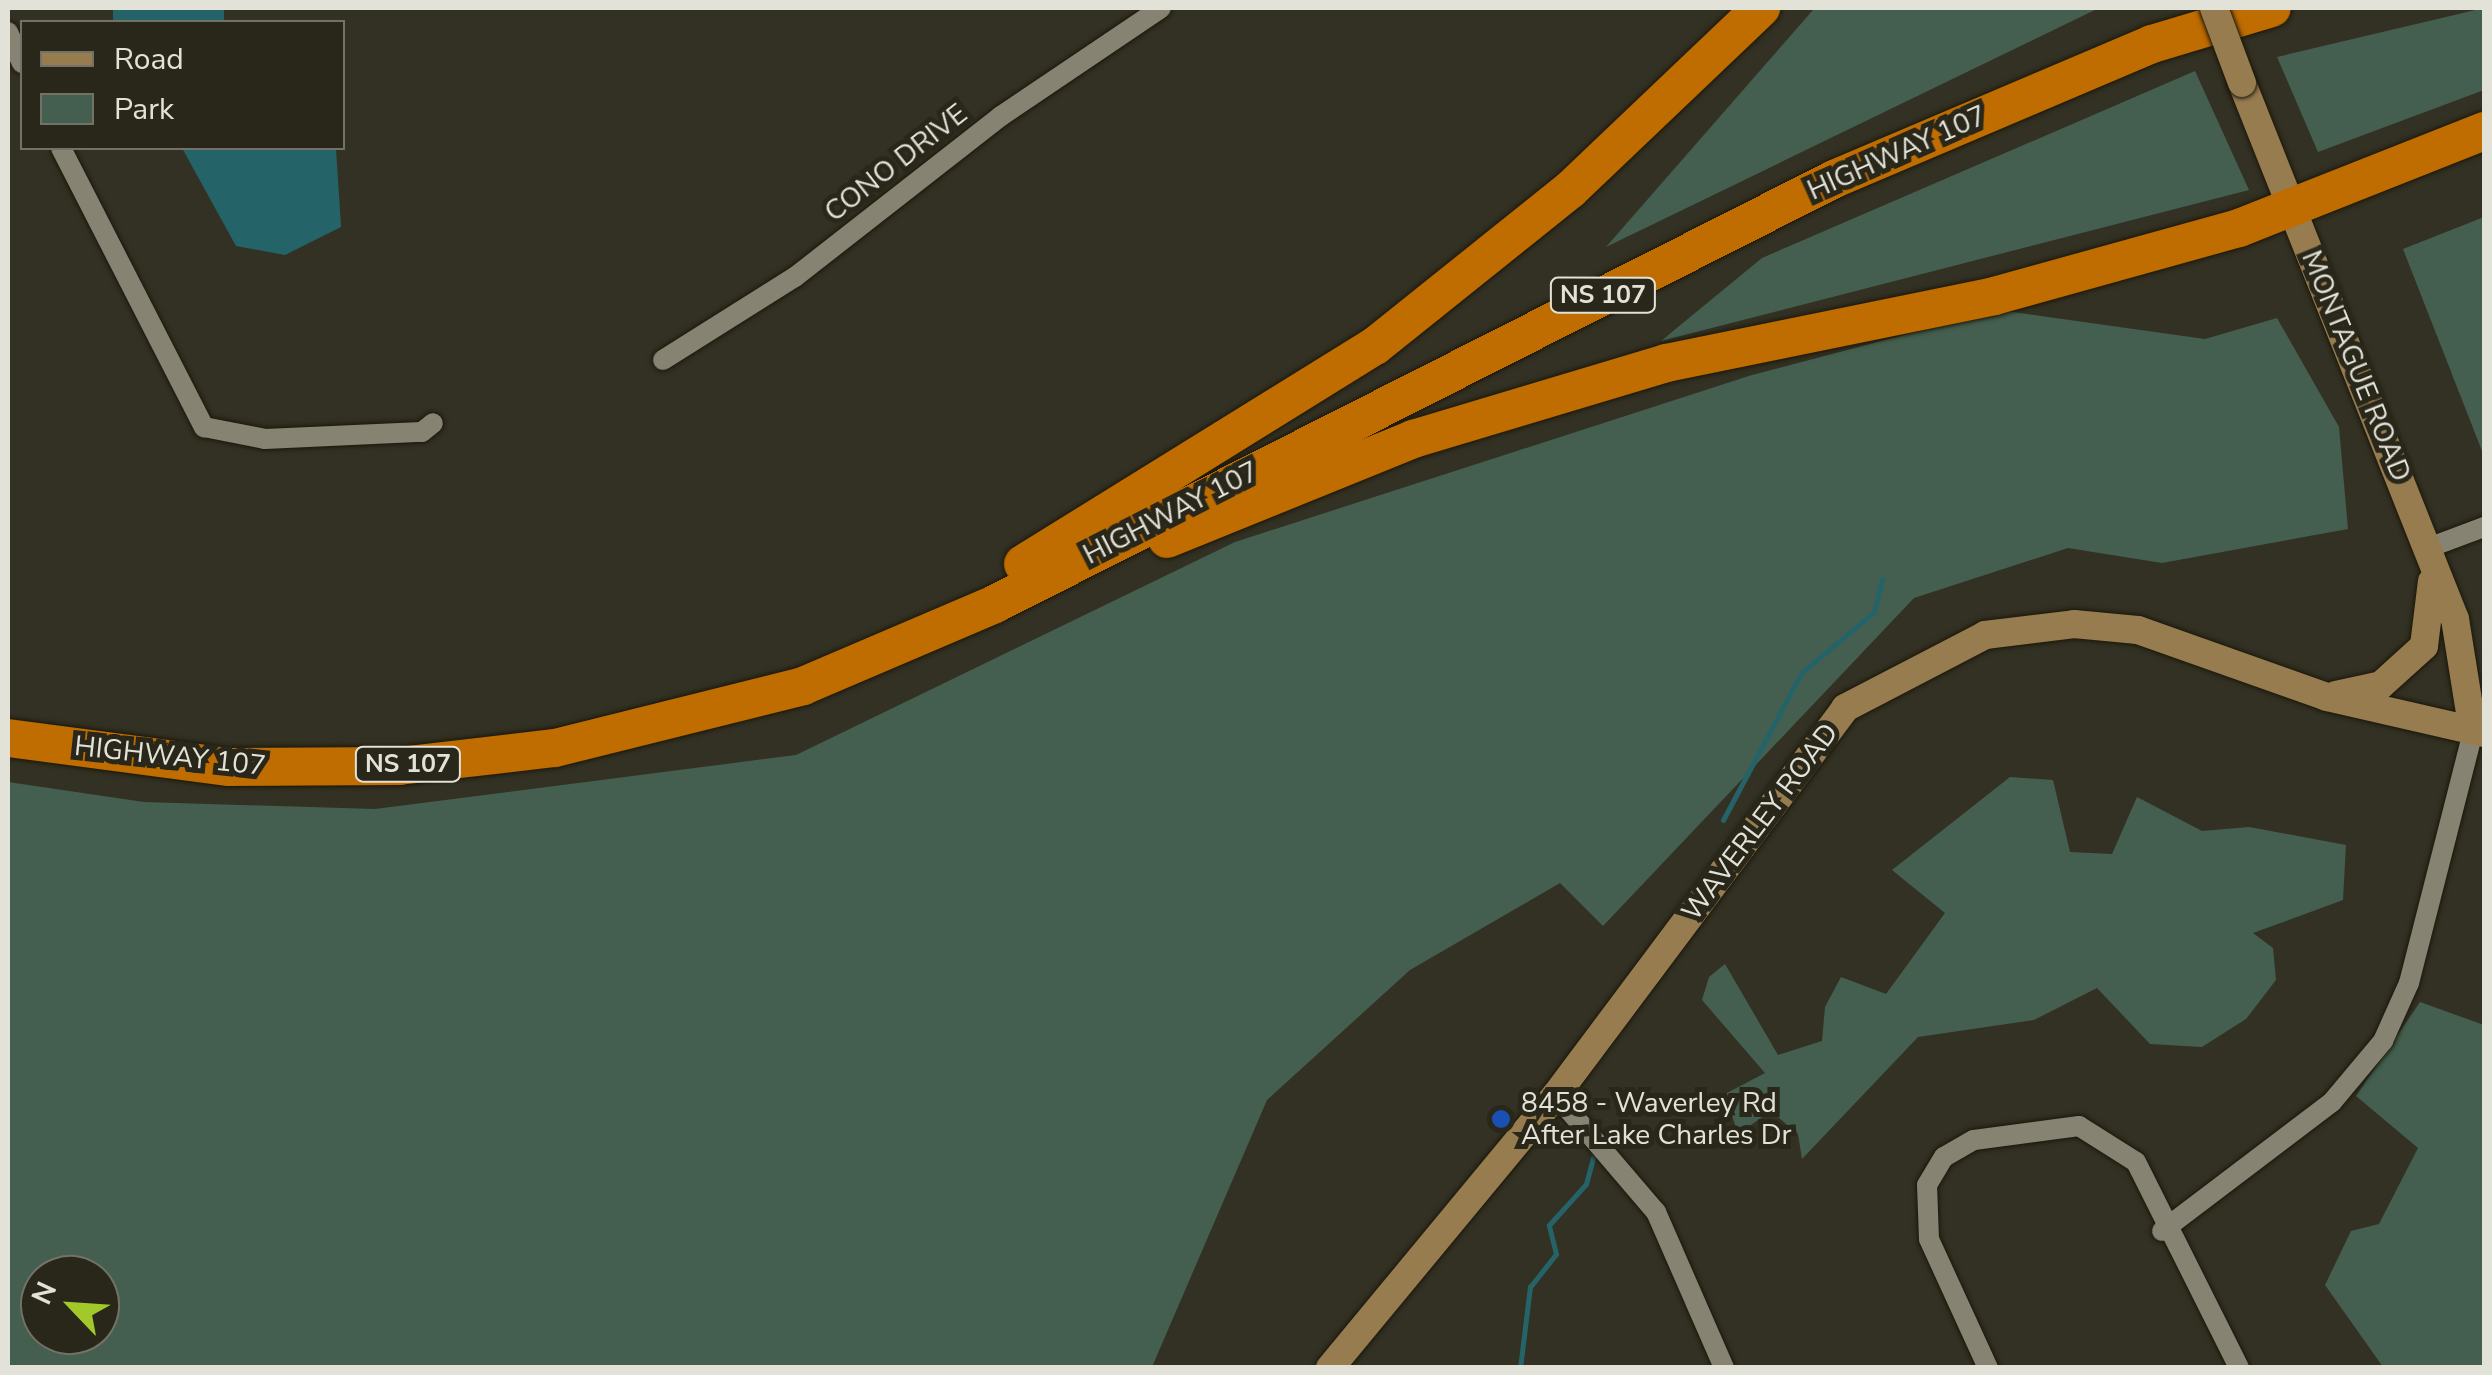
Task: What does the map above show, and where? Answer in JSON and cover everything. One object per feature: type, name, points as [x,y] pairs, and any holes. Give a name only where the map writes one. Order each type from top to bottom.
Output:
[{"type":"highway","points":[[803,686],[1019,567],[1374,346],[1570,190],[1761,8]]},
{"type":"highway","name":"HIGHWAY 107","points":[[8,738],[229,767],[399,766],[556,748],[803,686],[994,604],[1834,179],[2152,44],[2272,8]]},
{"type":"highway","points":[[994,604],[1413,438],[1666,363],[1994,296],[2294,205],[2484,131]]},
{"type":"main road","name":"MONTAGUE ROAD","points":[[2214,8],[2462,638],[2479,732]]},
{"type":"main road","points":[[2327,697],[2380,685],[2424,646],[2429,556]]},
{"type":"main road","name":"WAVERLEY ROAD","points":[[1330,1368],[1556,1094],[1845,708],[1985,635],[2074,624],[2138,630],[2327,697],[2479,732]]},
{"type":"street","name":"CONO DRIVE","points":[[663,360],[795,277],[1001,116],[1161,8]]},
{"type":"street","points":[[8,32],[20,59]]},
{"type":"street","points":[[61,150],[204,427],[230,439],[283,439],[422,432],[433,423]]},
{"type":"street","points":[[2429,556],[2484,527]]},
{"type":"street","points":[[2162,1230],[2332,1102],[2383,1041],[2410,983],[2479,732]]},
{"type":"street","points":[[1556,1094],[1656,1212],[1724,1368]]},
{"type":"street","points":[[1988,1368],[1925,1222],[1927,1186],[1944,1156],[2028,1129],[2096,1130],[2136,1162],[2162,1230],[2239,1368]]},
{"type":"green space","points":[[2099,8],[1606,247],[1813,10]]},
{"type":"green space","points":[[2484,8],[2484,90],[2318,152],[2277,57]]},
{"type":"green space","points":[[2195,71],[2249,190],[1661,341],[1762,258]]},
{"type":"green space","points":[[2484,217],[2484,456],[2403,249]]},
{"type":"green space","points":[[1999,310],[2205,339],[2277,318],[2339,427],[2348,529],[2162,563],[2068,548],[1914,598],[1603,926],[1560,883],[1410,970],[1267,1100],[1152,1367],[8,1367],[8,782],[144,802],[375,809],[796,755],[1235,542],[1752,375]]},
{"type":"green space","points":[[2010,777],[2053,780],[2070,852],[2112,854],[2137,797],[2202,831],[2249,827],[2346,845],[2343,900],[2253,933],[2273,948],[2276,980],[2246,1019],[2202,1047],[2150,1044],[2097,988],[2034,1020],[1918,1037],[1802,1159],[1798,1134],[1771,1111],[1738,1134],[1725,1094],[1765,1073],[1702,1000],[1709,977],[1725,964],[1778,1055],[1822,1041],[1825,1007],[1841,977],[1886,994],[1945,913],[1892,870]]},
{"type":"green space","points":[[2420,1002],[2484,1025],[2484,1367],[2383,1367],[2325,1285],[2351,1231],[2379,1224],[2418,1148],[2356,1096]]},
{"type":"water","points":[[113,8],[224,8],[224,20],[113,20]]},
{"type":"water","points":[[183,150],[336,150],[341,227],[285,255],[236,246]]},
{"type":"waterway","points":[[1723,820],[1801,673],[1874,612],[1882,579]]},
{"type":"waterway","points":[[1520,1368],[1530,1287],[1556,1254],[1549,1225],[1586,1184],[1593,1157]]},
{"type":"place","name":"8458 - Waverley Rd After Lake Charles Dr","points":[[1501,1119]]}]
